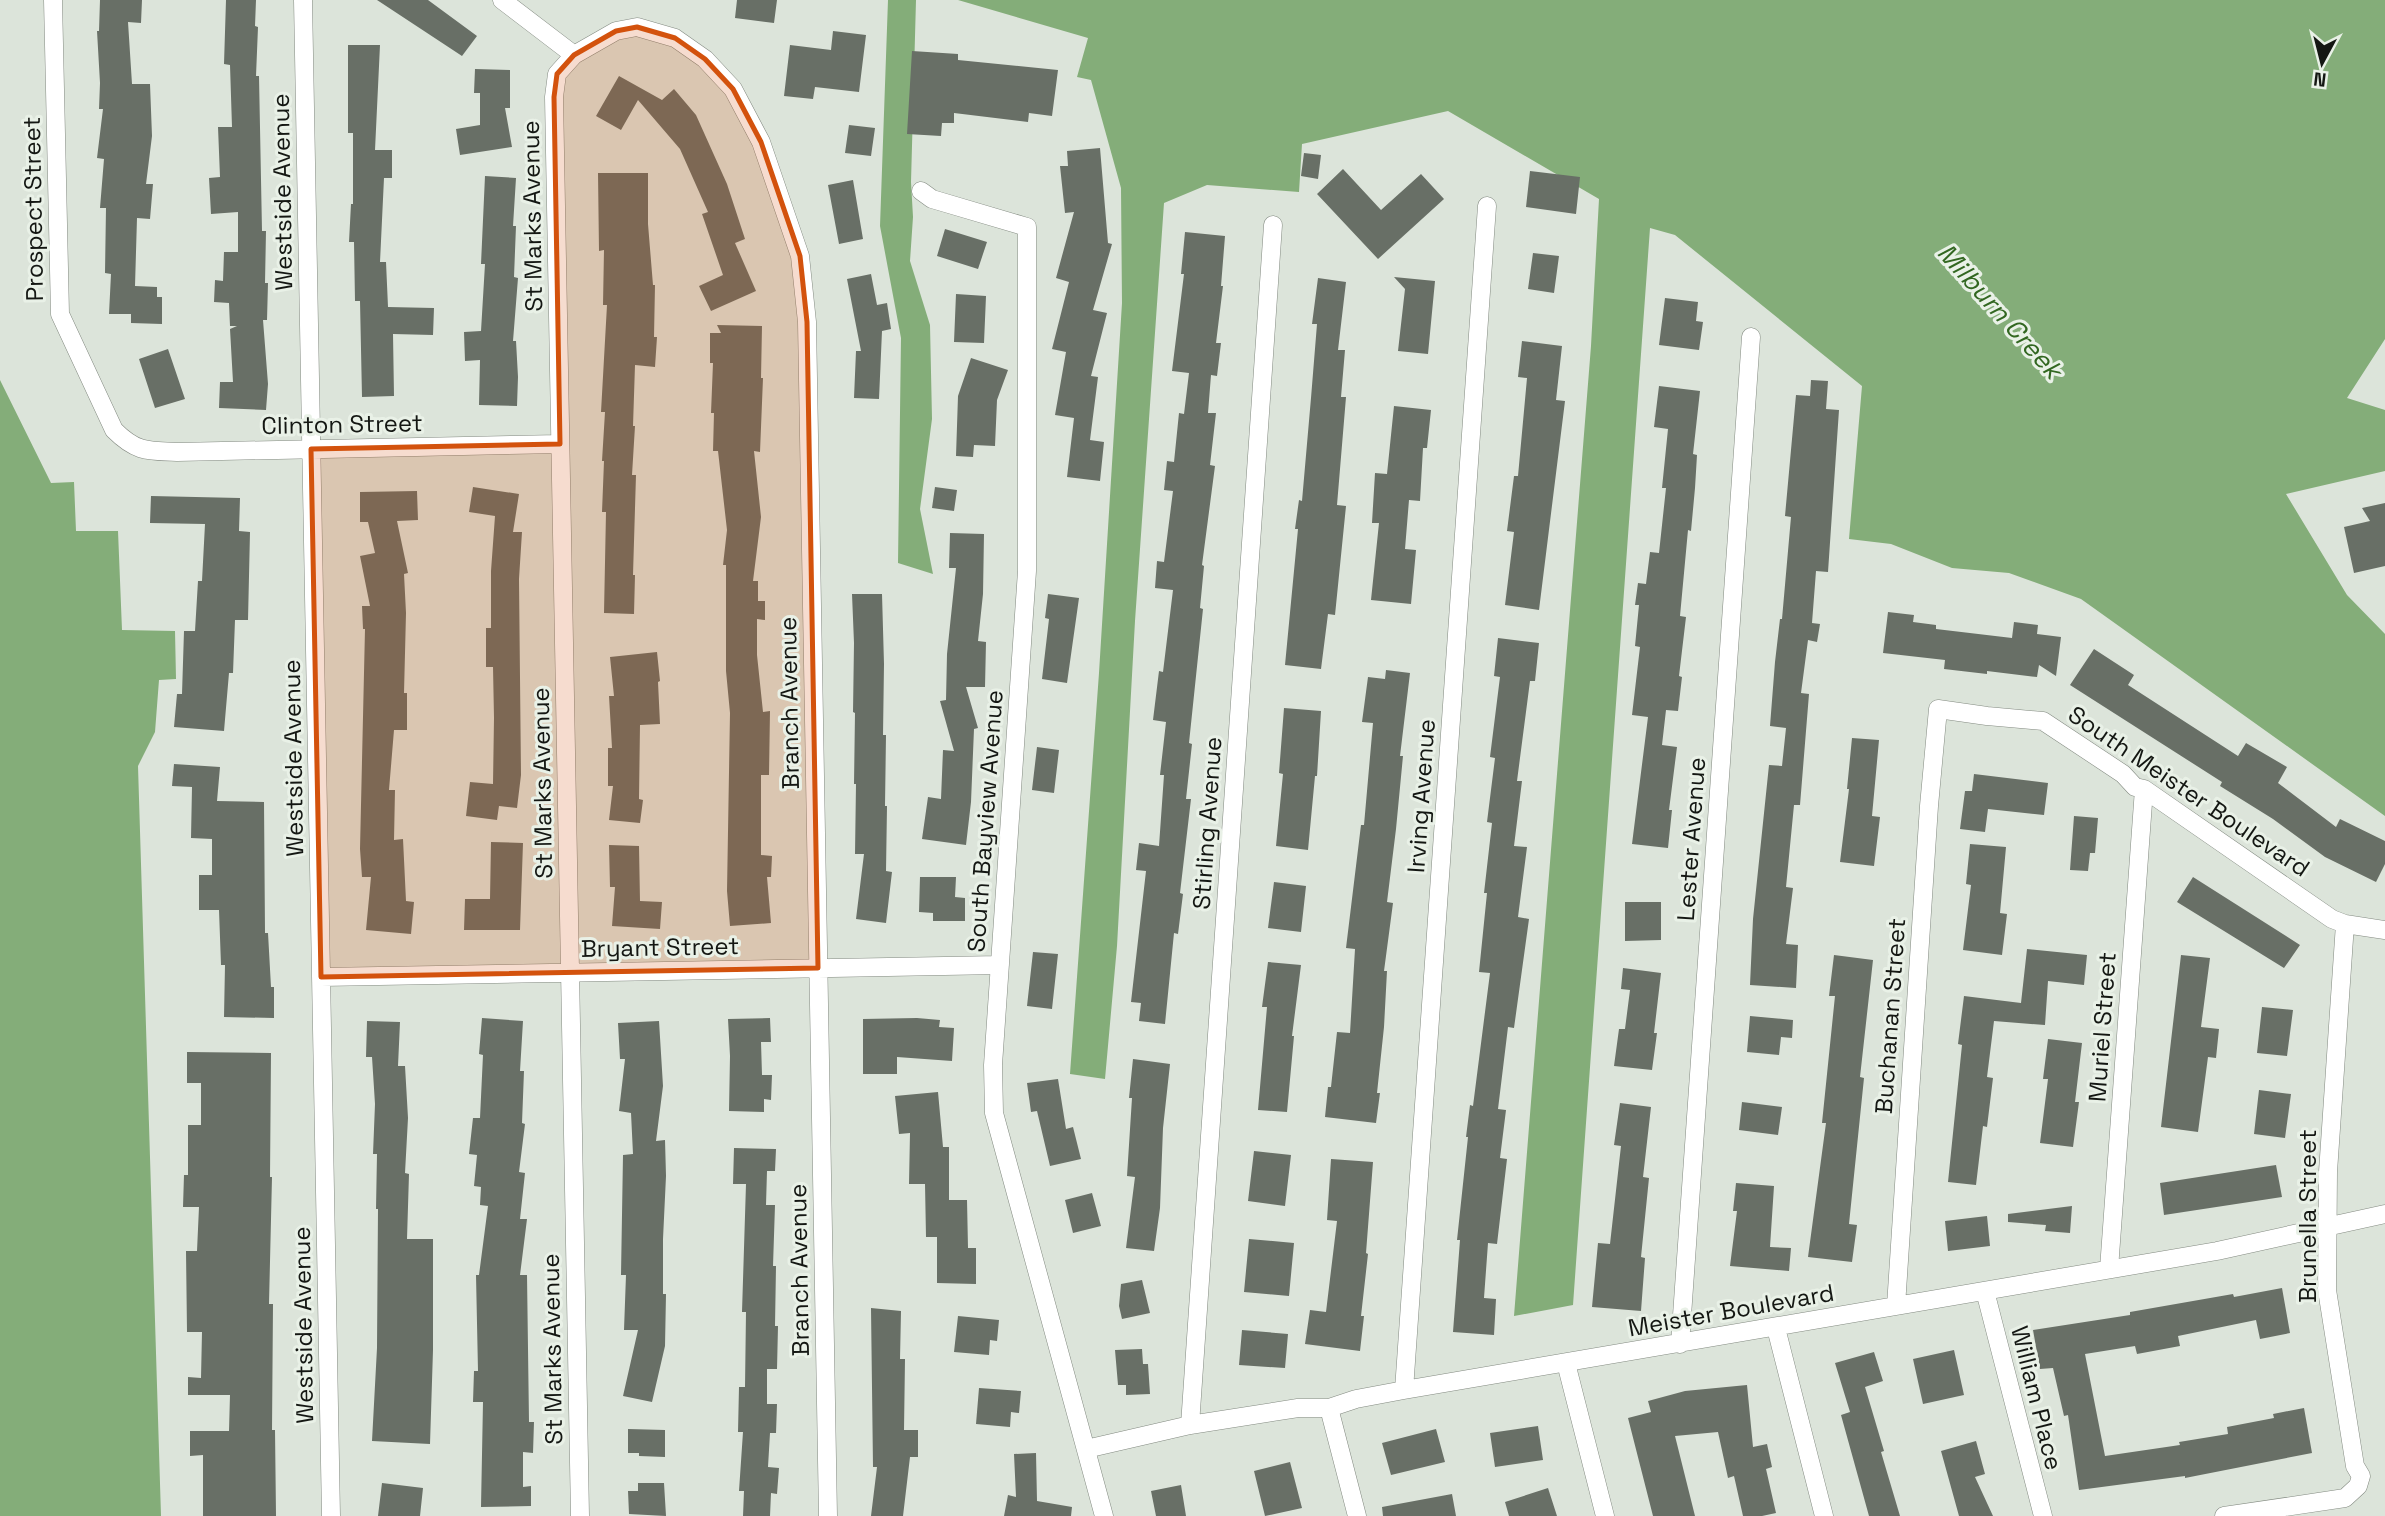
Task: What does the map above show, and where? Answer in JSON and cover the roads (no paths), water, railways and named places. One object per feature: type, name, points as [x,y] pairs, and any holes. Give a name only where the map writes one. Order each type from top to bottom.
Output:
[{"type":"street","name":"Prospect Street","points":[[53,0],[60,314],[114,430],[126,442]]},
{"type":"street","name":"Westside Avenue","points":[[303,0],[331,1516]]},
{"type":"street","points":[[502,0],[574,55]]},
{"type":"street","name":"Branch Avenue","points":[[574,55],[616,31],[637,27],[676,38],[705,59],[733,89],[761,142],[800,257],[807,322],[828,1516]]},
{"type":"street","name":"St Marks Avenue","points":[[574,55],[557,74],[554,97],[580,1516]]},
{"type":"street","name":"South Bayview Avenue","points":[[920,191],[932,199],[1027,227],[1027,571],[993,1065],[994,1114],[1104,1516]]},
{"type":"street","name":"Irving Avenue","points":[[1404,1390],[1487,206]]},
{"type":"street","name":"Stirling Avenue","points":[[1190,1425],[1273,225]]},
{"type":"street","name":"Lester Avenue","points":[[1679,1344],[1751,337]]},
{"type":"street","name":"Clinton Street","points":[[126,442],[140,450],[177,452],[560,444]]},
{"type":"street","name":"South Meister Boulevard","points":[[1936,730],[1938,709],[2043,721],[2123,774],[2135,787],[2144,789],[2332,919],[2345,924]]},
{"type":"street","name":"Buchanan Street","points":[[1896,1306],[1928,806],[1936,730]]},
{"type":"street","name":"Muriel Street","points":[[2109,1269],[2144,789]]},
{"type":"street","points":[[2345,924],[2385,930]]},
{"type":"street","name":"Brunella Street","points":[[2224,1516],[2345,1498],[2358,1486],[2361,1476],[2355,1466],[2327,1290],[2328,1172],[2345,924]]},
{"type":"street","name":"Bryant Street","points":[[321,976],[1000,965]]},
{"type":"street","name":"Meister Boulevard","points":[[1086,1448],[1190,1425],[1298,1408],[1329,1408],[1356,1399],[1404,1390],[2217,1251],[2385,1214]]},
{"type":"street","name":"William Place","points":[[1985,1291],[2043,1516]]},
{"type":"street","points":[[1776,1328],[1824,1516]]},
{"type":"street","points":[[1566,1363],[1605,1516]]},
{"type":"street","points":[[1329,1408],[1357,1516]]},
{"type":"water","points":[[888,0],[916,0],[910,261],[930,325],[932,419],[920,509],[933,574],[898,563],[901,338],[880,226]]},
{"type":"water","name":"Milburn Creek","points":[[958,0],[2385,0],[2385,339],[2347,398],[2385,410],[2385,471],[2286,494],[2347,595],[2385,634],[2385,816],[2081,599],[2009,573],[1952,568],[1891,544],[1849,539],[1862,386],[1675,235],[1650,228],[1573,1305],[1514,1316],[1591,346],[1599,199],[1448,111],[1302,144],[1299,192],[1207,185],[1164,203],[1135,621],[1117,946],[1105,1079],[1070,1074],[1122,303],[1121,188],[1091,80],[1077,77],[1088,38]]},
{"type":"water","points":[[0,380],[51,483],[74,482],[76,531],[118,531],[122,630],[175,631],[176,679],[159,680],[155,732],[138,766],[161,1516],[0,1516]]}]
